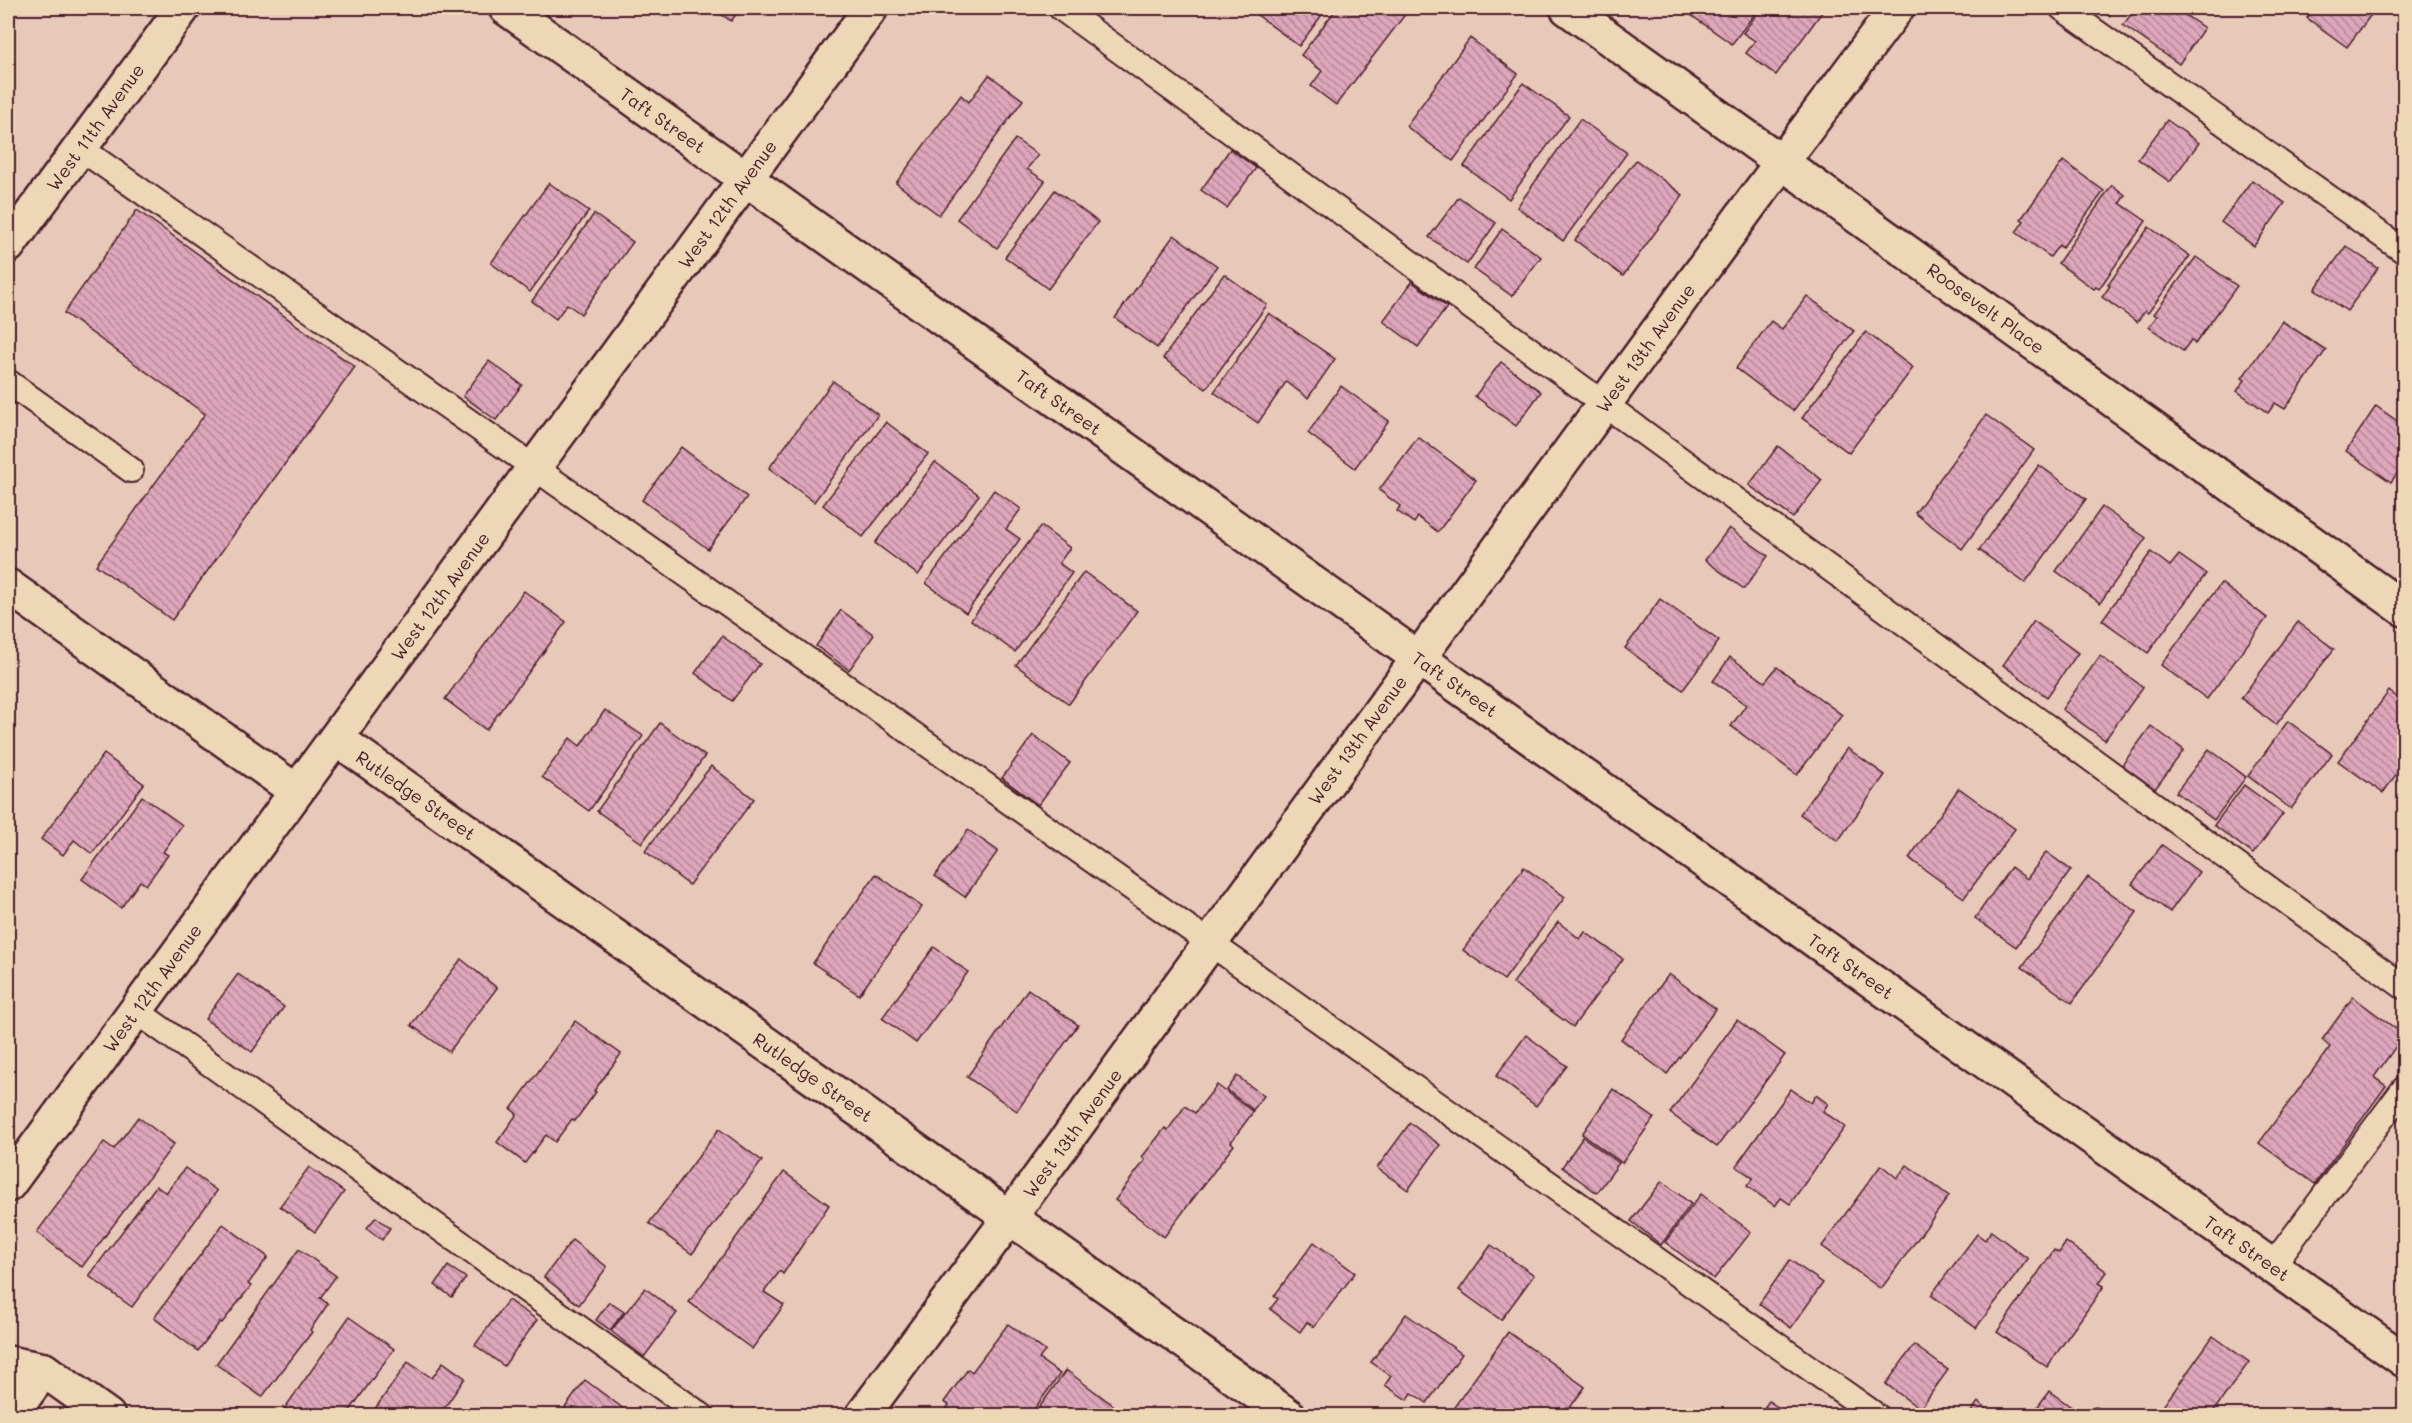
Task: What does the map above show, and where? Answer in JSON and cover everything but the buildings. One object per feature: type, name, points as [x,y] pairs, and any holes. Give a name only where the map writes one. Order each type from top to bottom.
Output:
[{"type":"street","name":"West 11th Avenue","points":[[8,246],[183,8]]},
{"type":"street","name":"Taft Street","points":[[506,8],[2404,1360]]},
{"type":"street","name":"West 12th Avenue","points":[[8,1185],[871,8]]},
{"type":"street","name":"Roosevelt Place","points":[[1567,8],[2404,609]]},
{"type":"street","name":"West 13th Avenue","points":[[862,1416],[1011,1217],[1417,657],[1897,8]]},
{"type":"street","points":[[8,586],[296,791]]},
{"type":"street","name":"Rutledge Street","points":[[336,738],[1289,1416]]},
{"type":"street","points":[[8,1363],[44,1370],[108,1416]]},
{"type":"street","points":[[10,1416],[44,1370]]},
{"type":"lane","points":[[1061,8],[2404,987]]},
{"type":"lane","points":[[2062,8],[2404,251]]},
{"type":"lane","points":[[80,148],[1210,943],[1876,1416]]},
{"type":"lane","points":[[8,382],[132,470]]},
{"type":"lane","points":[[135,1010],[702,1416]]},
{"type":"lane","points":[[2272,1266],[2404,1089]]}]
